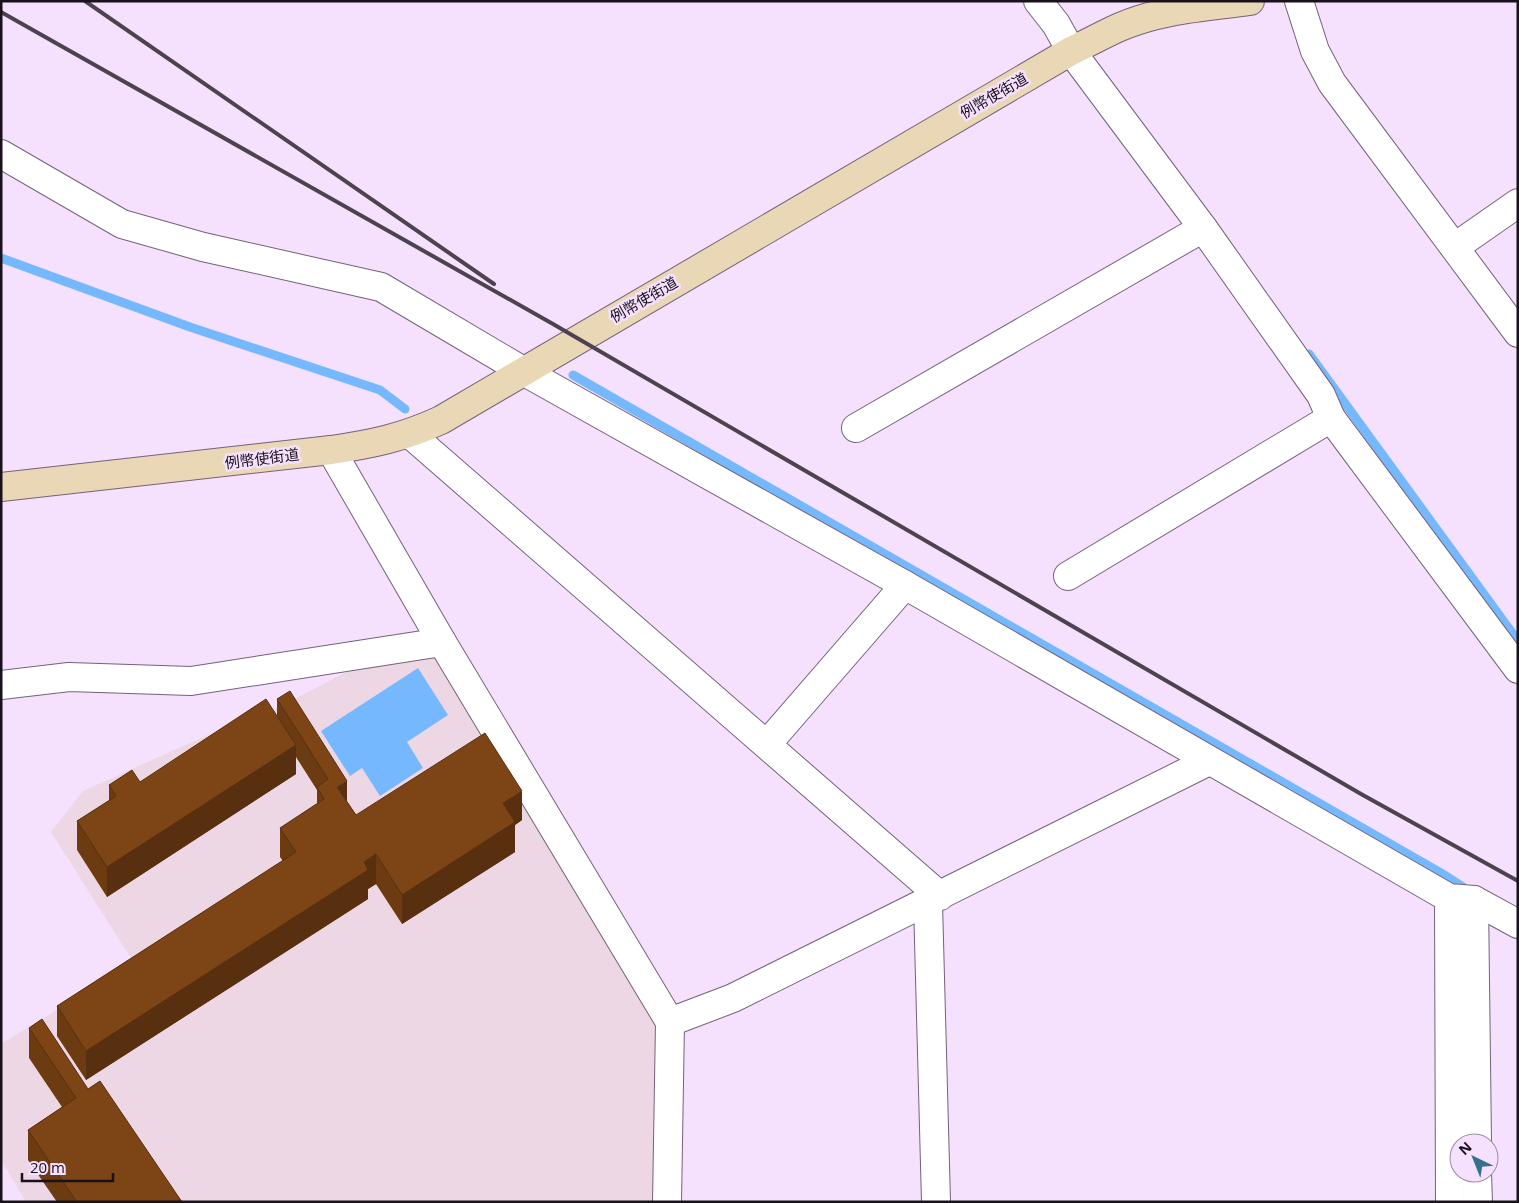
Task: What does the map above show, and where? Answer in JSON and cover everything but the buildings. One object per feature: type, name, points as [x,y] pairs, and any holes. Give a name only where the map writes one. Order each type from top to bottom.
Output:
[{"type":"main road","name":"例幣使街道","points":[[1,487],[331,450],[381,442],[410,434],[441,420],[1071,51],[1121,26],[1150,17],[1250,1]]},
{"type":"street","points":[[1038,1],[1056,24],[1071,51],[1203,228],[1321,395],[1332,418],[1518,669]]},
{"type":"street","points":[[1299,1],[1315,50],[1332,82],[1518,333]]},
{"type":"street","points":[[1,154],[122,224],[203,247],[381,286],[523,371],[905,585],[1209,761],[1462,899],[1518,924]]},
{"type":"street","points":[[1455,247],[1518,203]]},
{"type":"street","points":[[856,428],[1203,228]]},
{"type":"street","points":[[1068,576],[1332,418]]},
{"type":"street","points":[[410,434],[767,744],[934,899],[936,1202]]},
{"type":"street","points":[[331,450],[442,642],[670,1022],[667,1202]]},
{"type":"street","points":[[767,744],[905,585]]},
{"type":"street","points":[[1,685],[69,677],[191,681],[442,642]]},
{"type":"street","points":[[670,1022],[734,998],[1209,761]]},
{"type":"street","points":[[1462,899],[1476,1133]]},
{"type":"street","points":[[1450,1202],[1462,899]]},
{"type":"street","points":[[1478,1183],[1478,1202]]},
{"type":"shaded area","points":[[436,654],[659,1025],[657,1202],[26,1202],[1,1160],[1,1044],[134,963],[51,832],[83,791],[221,729],[275,709],[364,663]]},
{"type":"water","points":[[418,668],[448,715],[407,742],[423,768],[380,796],[362,768],[350,776],[321,731]]},
{"type":"waterway","points":[[1,258],[190,327],[380,390],[405,409]]},
{"type":"waterway","points":[[1309,354],[1518,641]]},
{"type":"waterway","points":[[573,375],[1446,876],[1463,887],[1463,894]]},
{"type":"railway","points":[[85,1],[494,284]]},
{"type":"railway","points":[[1,12],[553,324],[1361,794],[1518,881]]}]
